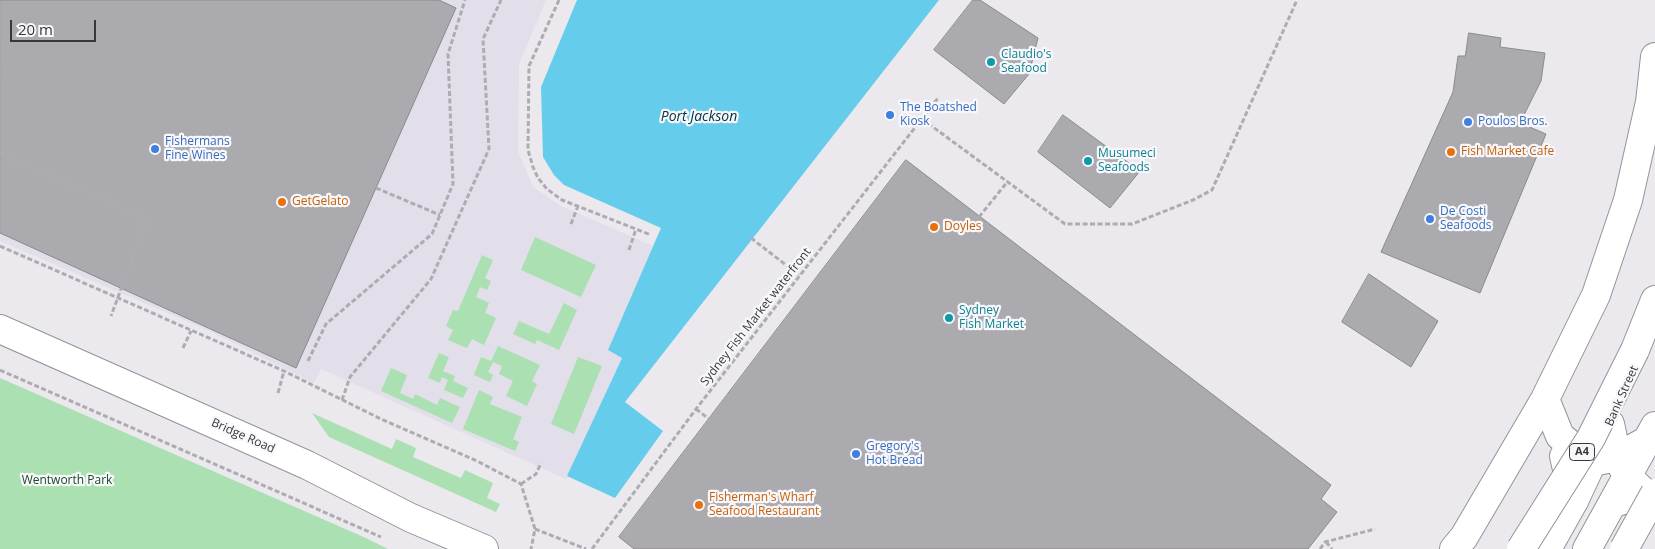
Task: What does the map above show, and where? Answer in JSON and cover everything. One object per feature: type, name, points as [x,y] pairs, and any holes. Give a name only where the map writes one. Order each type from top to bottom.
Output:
[{"type":"main road","points":[[1454,549],[1464,538],[1545,399],[1596,295],[1628,200],[1650,102],[1655,57]]},
{"type":"main road","name":"A4","points":[[1521,549],[1591,438],[1635,350],[1655,300]]},
{"type":"main road","name":"Bank Street","points":[[1632,480],[1610,424],[1655,323]]},
{"type":"main road","name":"Bridge Road","points":[[0,329],[307,465],[411,518],[484,549]]},
{"type":"main road","points":[[1545,399],[1560,436],[1574,501]]},
{"type":"main road","points":[[1624,549],[1632,480],[1651,433]]},
{"type":"main road","points":[[1560,436],[1632,480],[1637,496],[1613,503],[1587,549]]},
{"type":"main road","points":[[1547,549],[1574,501],[1632,480]]},
{"type":"main road","points":[[411,518],[440,549]]},
{"type":"path","points":[[308,360],[326,324],[432,234],[453,184],[448,54],[464,0]]},
{"type":"path","points":[[342,400],[350,377],[431,279],[489,149],[484,39],[502,0]]},
{"type":"path","points":[[559,0],[529,66],[528,150],[538,178],[547,189],[562,200],[651,235]]},
{"type":"path","points":[[922,119],[1065,224],[1132,224],[1193,200],[1212,190],[1297,0]]},
{"type":"path","name":"Sydney Fish Market waterfront","points":[[592,549],[696,409],[938,98]]},
{"type":"path","points":[[0,154],[147,219],[111,316]]},
{"type":"path","points":[[979,217],[1008,181]]},
{"type":"path","points":[[376,188],[440,215]]},
{"type":"path","points":[[571,224],[578,206]]},
{"type":"path","points":[[629,250],[637,229]]},
{"type":"path","points":[[751,238],[799,275]]},
{"type":"path","points":[[0,246],[284,371],[381,420],[477,461],[521,484],[535,529],[531,549]]},
{"type":"path","points":[[183,348],[191,330]]},
{"type":"path","points":[[0,370],[386,540]]},
{"type":"path","points":[[278,393],[284,371]]},
{"type":"path","points":[[696,409],[709,419]]},
{"type":"path","points":[[521,484],[536,474],[541,463]]},
{"type":"path","points":[[535,529],[586,549]]},
{"type":"path","points":[[1320,549],[1326,542],[1375,529]]},
{"type":"path","points":[[1326,542],[1332,549]]},
{"type":"shaded area","points":[[0,0],[546,0],[519,64],[518,151],[533,187],[559,205],[653,246],[608,350],[622,357],[566,479],[321,369],[314,383],[207,330],[0,241]]},
{"type":"green space","points":[[535,237],[596,265],[581,297],[521,270]]},
{"type":"green space","points":[[482,255],[493,260],[485,278],[491,281],[487,290],[480,287],[476,297],[489,303],[485,313],[496,318],[484,345],[472,339],[467,348],[448,340],[453,330],[446,326],[453,310],[458,311]]},
{"type":"green space","points":[[564,303],[577,310],[559,350],[537,340],[535,344],[513,334],[519,321],[549,334]]},
{"type":"green space","points":[[498,346],[540,365],[532,381],[537,384],[527,406],[506,396],[513,381],[499,374],[502,366],[493,362],[488,372],[493,375],[490,382],[474,375],[481,357],[491,361]]},
{"type":"green space","points":[[439,353],[449,357],[443,371],[455,376],[453,381],[468,388],[463,398],[444,390],[448,380],[442,377],[440,383],[428,378]]},
{"type":"green space","points":[[578,357],[602,366],[574,434],[551,424]]},
{"type":"green space","points":[[391,368],[407,375],[400,393],[413,399],[415,394],[437,405],[440,398],[460,407],[452,423],[381,391]]},
{"type":"green space","name":"Wentworth Park","points":[[0,378],[366,538],[388,549],[0,549]]},
{"type":"green space","points":[[479,390],[493,397],[490,404],[522,417],[513,439],[519,442],[515,451],[463,429]]},
{"type":"green space","points":[[312,413],[392,449],[396,439],[416,448],[413,457],[461,478],[465,470],[493,483],[487,498],[500,504],[496,512],[329,437]]},
{"type":"water","name":"Port Jackson","points":[[577,0],[939,0],[625,402],[663,431],[615,498],[567,476],[622,358],[608,350],[661,228],[564,185],[554,175],[543,157],[541,87]]},
{"type":"building","points":[[0,0],[439,0],[456,8],[296,368],[0,233]]},
{"type":"building","name":"Claudio's Seafood","points":[[973,0],[980,0],[1038,38],[1029,74],[1004,104],[934,50]]},
{"type":"building","points":[[1469,33],[1501,38],[1500,47],[1545,53],[1541,81],[1520,123],[1546,134],[1480,293],[1381,252],[1453,92],[1458,56],[1465,56]]},
{"type":"building","name":"Musumeci Seafoods","points":[[1063,115],[1140,171],[1110,208],[1038,152]]},
{"type":"building","name":"Sydney Fish Market","points":[[906,160],[1331,485],[1321,499],[1337,512],[1308,549],[634,549],[619,537]]},
{"type":"building","points":[[1369,274],[1438,321],[1411,367],[1342,322]]},
{"type":"place","name":"Claudio's Seafood","points":[[991,62]]},
{"type":"place","name":"The Boatshed Kiosk","points":[[890,115]]},
{"type":"place","name":"Poulos Bros.","points":[[1468,122]]},
{"type":"place","name":"Fishermans Fine Wines","points":[[155,149]]},
{"type":"place","name":"Fish Market Cafe","points":[[1451,152]]},
{"type":"place","name":"Musumeci Seafoods","points":[[1088,161]]},
{"type":"place","name":"GetGelato","points":[[282,202]]},
{"type":"place","name":"De Costi Seafoods","points":[[1430,219]]},
{"type":"place","name":"Doyles","points":[[934,227]]},
{"type":"place","name":"Sydney Fish Market","points":[[949,318]]},
{"type":"place","name":"Gregory's Hot Bread","points":[[856,454]]},
{"type":"place","name":"Fisherman's Wharf Seafood Restaurant","points":[[699,505]]}]
